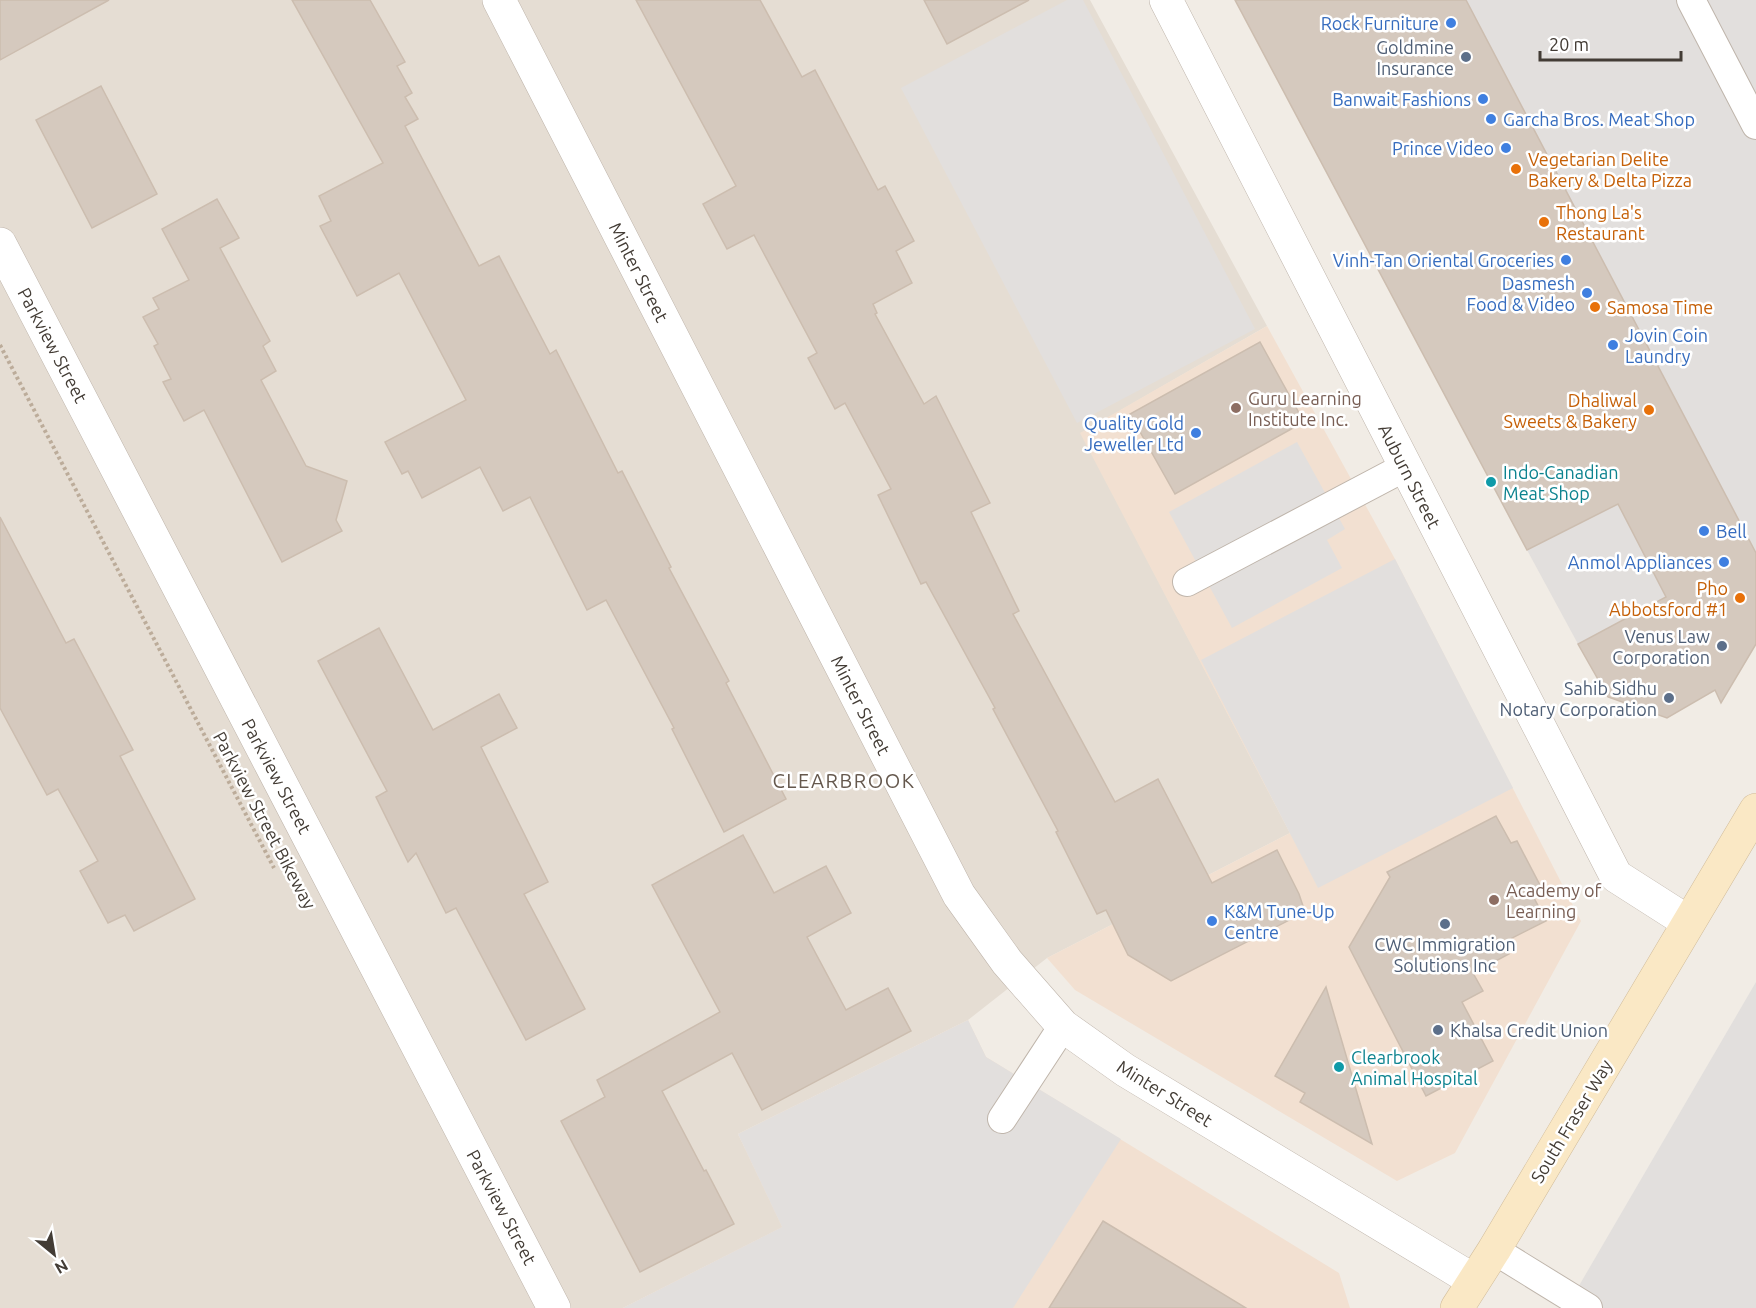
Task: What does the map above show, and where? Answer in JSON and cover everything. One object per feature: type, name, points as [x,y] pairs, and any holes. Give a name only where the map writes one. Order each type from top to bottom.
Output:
[{"type":"main road","name":"South Fraser Way","points":[[1457,1308],[1494,1250],[1756,810]]},
{"type":"street","name":"Minter Street","points":[[499,0],[959,895],[1007,962],[1063,1026],[1125,1070],[1473,1280]]},
{"type":"street","name":"Auburn Street","points":[[1166,0],[1616,876],[1688,921]]},
{"type":"street","name":"Parkview Street","points":[[0,244],[554,1308]]},
{"type":"lane","points":[[1691,0],[1756,125]]},
{"type":"lane","points":[[1187,582],[1405,467]]},
{"type":"lane","points":[[1002,1119],[1063,1026]]},
{"type":"lane","points":[[1494,1250],[1588,1308]]},
{"type":"path","name":"Parkview Street Bikeway","points":[[0,345],[278,874]]},
{"type":"shaded area","points":[[0,0],[1090,0],[1267,326],[1081,433],[1290,833],[1047,958],[968,1020],[738,1134],[783,1227],[623,1308],[0,1308]]},
{"type":"shaded area","points":[[1067,0],[1083,0],[1255,329],[1077,423],[901,88]]},
{"type":"shaded area","points":[[1466,0],[1756,0],[1756,553],[1706,458]]},
{"type":"shaded area","points":[[1267,326],[1395,559],[1581,921],[1455,1153],[1397,1181],[1075,990],[1047,958],[1290,833],[1080,433]]},
{"type":"shaded area","points":[[1297,442],[1345,529],[1327,540],[1342,568],[1232,628],[1169,512]]},
{"type":"shaded area","points":[[1618,504],[1683,630],[1578,644],[1527,550]]},
{"type":"shaded area","points":[[1395,559],[1513,788],[1318,888],[1201,660]]},
{"type":"shaded area","points":[[1756,982],[1756,1308],[1566,1308]]},
{"type":"shaded area","points":[[968,1020],[986,1057],[1339,1273],[1350,1308],[623,1308],[782,1227],[738,1134]]},
{"type":"shaded area","points":[[968,1020],[986,1057],[1121,1139],[1013,1308],[623,1308],[782,1227],[738,1134]]},
{"type":"building","points":[[0,0],[109,0],[0,60]]},
{"type":"building","points":[[292,0],[370,0],[405,62],[397,66],[412,93],[405,97],[418,119],[405,126],[479,266],[499,256],[550,354],[556,350],[618,473],[622,471],[786,799],[724,832],[672,729],[674,728],[606,600],[587,610],[530,497],[503,511],[480,467],[422,498],[408,471],[402,474],[385,442],[466,400],[399,273],[357,296],[320,226],[331,221],[319,196],[383,163]]},
{"type":"building","points":[[636,0],[760,0],[802,77],[815,70],[878,190],[885,186],[914,241],[896,251],[912,283],[873,304],[877,313],[875,314],[924,404],[936,396],[990,503],[971,512],[1019,611],[1013,614],[1115,802],[1158,779],[1212,883],[1277,850],[1299,894],[1305,912],[1171,981],[1128,955],[1106,910],[1097,914],[1056,832],[1058,831],[993,709],[995,708],[926,582],[921,584],[878,495],[891,489],[845,403],[835,409],[808,358],[817,353],[754,235],[727,249],[703,204],[736,186]]},
{"type":"building","points":[[924,0],[1029,0],[947,44]]},
{"type":"building","points":[[1235,0],[1466,0],[1756,553],[1756,644],[1721,703],[1715,690],[1667,718],[1608,697],[1578,644],[1666,597],[1618,504],[1527,550]]},
{"type":"building","points":[[101,86],[157,194],[92,228],[36,120]]},
{"type":"building","points":[[217,199],[239,238],[220,248],[270,341],[263,346],[276,371],[261,380],[306,466],[347,481],[336,520],[342,531],[282,562],[204,410],[184,421],[163,382],[171,379],[154,346],[158,344],[143,317],[159,309],[153,298],[189,280],[162,229]]},
{"type":"building","points":[[1260,342],[1304,422],[1175,494],[1130,414]]},
{"type":"building","points":[[0,517],[66,643],[74,639],[133,750],[120,756],[195,899],[134,931],[125,915],[108,923],[80,871],[98,861],[58,789],[47,795],[0,708]]},
{"type":"building","points":[[379,628],[433,730],[499,694],[517,728],[481,747],[548,882],[524,894],[585,1009],[526,1040],[456,908],[446,913],[416,853],[408,862],[376,797],[387,791],[318,661]]},
{"type":"building","points":[[1496,816],[1511,843],[1517,841],[1542,889],[1532,894],[1546,921],[1504,942],[1509,954],[1473,973],[1483,991],[1462,1002],[1493,1061],[1426,1096],[1349,947],[1390,877],[1387,872]]},
{"type":"building","points":[[743,835],[774,893],[826,866],[851,913],[807,937],[846,1010],[888,988],[911,1031],[762,1110],[732,1053],[662,1091],[734,1224],[640,1272],[561,1121],[605,1097],[597,1080],[720,1012],[652,885]]},
{"type":"building","points":[[1326,987],[1372,1144],[1300,1102],[1305,1093],[1275,1076]]},
{"type":"building","points":[[1103,1221],[1246,1308],[1049,1308]]},
{"type":"place","name":"Rock Furniture","points":[[1451,23]]},
{"type":"place","name":"Goldmine Insurance","points":[[1466,57]]},
{"type":"place","name":"Banwait Fashions","points":[[1483,99]]},
{"type":"place","name":"Garcha Bros. Meat Shop","points":[[1491,119]]},
{"type":"place","name":"Prince Video","points":[[1506,148]]},
{"type":"place","name":"Vegetarian Delite Bakery & Delta Pizza","points":[[1516,169]]},
{"type":"place","name":"Thong La's Restaurant","points":[[1544,222]]},
{"type":"place","name":"Vinh-Tan Oriental Groceries","points":[[1566,260]]},
{"type":"place","name":"Dasmesh Food & Video","points":[[1587,293]]},
{"type":"place","name":"Samosa Time","points":[[1595,307]]},
{"type":"place","name":"Jovin Coin Laundry","points":[[1613,345]]},
{"type":"place","name":"Guru Learning Institute Inc.","points":[[1236,408]]},
{"type":"place","name":"Dhaliwal Sweets & Bakery","points":[[1649,410]]},
{"type":"place","name":"Quality Gold Jeweller Ltd","points":[[1196,433]]},
{"type":"place","name":"Indo-Canadian Meat Shop","points":[[1491,482]]},
{"type":"place","name":"Bell","points":[[1704,531]]},
{"type":"place","name":"Anmol Appliances","points":[[1724,562]]},
{"type":"place","name":"Pho Abbotsford #1","points":[[1740,598]]},
{"type":"place","name":"Venus Law Corporation","points":[[1722,646]]},
{"type":"place","name":"Sahib Sidhu Notary Corporation","points":[[1669,698]]},
{"type":"place","name":"Academy of Learning","points":[[1494,900]]},
{"type":"place","name":"K&M Tune-Up Centre","points":[[1212,921]]},
{"type":"place","name":"CWC Immigration Solutions Inc","points":[[1445,924]]},
{"type":"place","name":"Khalsa Credit Union","points":[[1438,1030]]},
{"type":"place","name":"Clearbrook Animal Hospital","points":[[1339,1067]]},
{"type":"district","name":"CLEARBROOK","points":[[844,780]]}]
